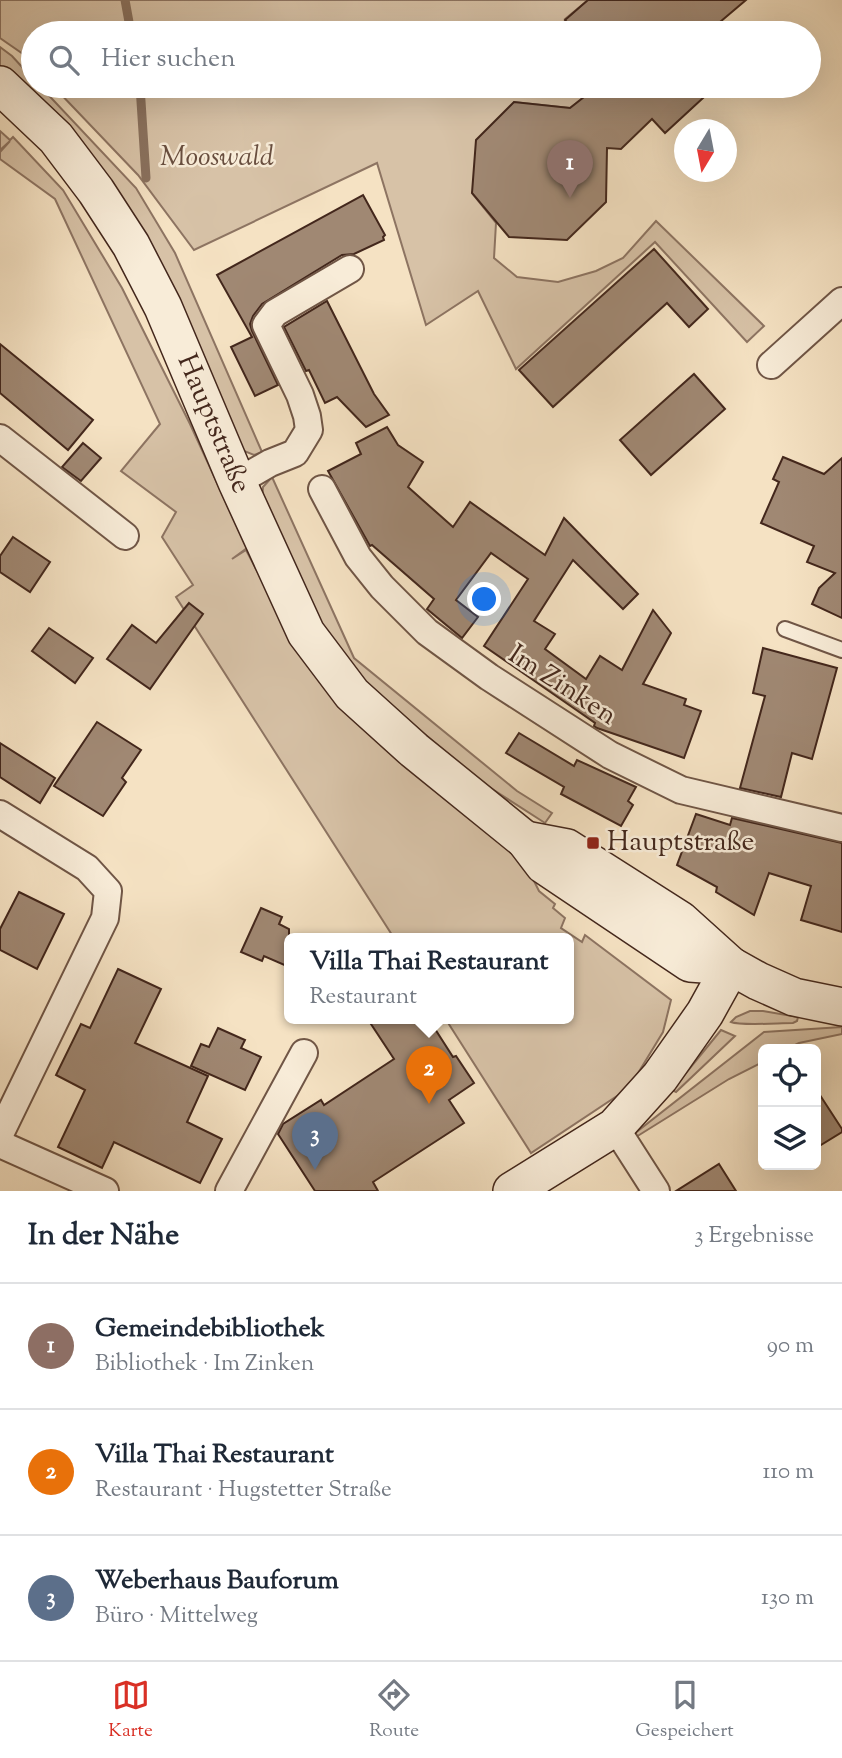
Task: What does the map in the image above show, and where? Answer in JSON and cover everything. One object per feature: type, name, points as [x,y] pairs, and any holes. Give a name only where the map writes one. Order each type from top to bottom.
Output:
[{"type":"street","name":"Hauptstraße","points":[[0,85],[56,138],[96,191],[131,245],[163,307],[237,482],[306,633],[352,694],[414,750],[525,840],[544,865],[690,963],[731,967],[794,997],[842,1007]]},
{"type":"street","points":[[237,482],[270,463],[295,453],[309,430],[300,395],[266,325],[275,313],[350,269]]},
{"type":"street","points":[[771,365],[842,301]]},
{"type":"street","points":[[0,438],[125,536]]},
{"type":"street","name":"Im Zinken","points":[[322,489],[358,557],[382,587],[427,632],[511,691],[610,755],[681,790],[842,828]]},
{"type":"street","points":[[0,814],[87,868],[108,891],[105,918],[0,1134]]},
{"type":"street","points":[[512,1191],[615,1127],[660,1077],[705,1013],[731,967]]},
{"type":"street","points":[[229,1191],[304,1053]]},
{"type":"street","points":[[615,1127],[656,1191]]},
{"type":"street","points":[[0,1144],[105,1191]]},
{"type":"lane","points":[[785,629],[842,650]]},
{"type":"green space","points":[[0,0],[588,0],[565,19],[567,21],[21,21],[21,53],[0,38]]},
{"type":"green space","points":[[0,47],[21,66],[21,98],[51,98],[136,188],[175,253],[262,452],[254,455],[239,449],[0,70]]},
{"type":"green space","name":"Mooswald","points":[[64,98],[583,98],[570,108],[514,102],[472,193],[496,223],[494,258],[517,277],[558,282],[596,271],[623,258],[656,221],[764,326],[747,342],[655,242],[516,369],[478,291],[426,325],[377,163],[194,250],[138,175]]},
{"type":"green space","points":[[0,131],[10,140],[13,137],[63,190],[122,288],[190,424],[247,548],[232,559],[246,550],[304,660],[528,866],[539,880],[534,881],[539,891],[555,904],[553,908],[565,918],[561,928],[568,933],[391,933],[176,597],[193,585],[162,537],[176,512],[121,471],[160,424],[55,199],[0,159],[0,152],[10,141],[0,150]]},
{"type":"green space","points":[[272,477],[354,658],[517,791],[552,813],[545,823],[475,778],[356,674],[318,622],[262,502],[263,487]]},
{"type":"green space","points":[[585,935],[671,1000],[663,1032],[629,1088],[531,1153],[449,1024],[574,1024],[574,937],[582,942]]},
{"type":"green space","points":[[750,1011],[798,1017],[793,1023],[731,1022]]},
{"type":"green space","points":[[842,1027],[842,1034],[797,1044],[758,1044],[758,1064],[729,1079],[636,1137],[634,1134],[764,1032]]},
{"type":"green space","points":[[721,1030],[735,1036],[676,1092],[672,1090]]},
{"type":"building","points":[[588,0],[746,0],[721,21],[565,20]]},
{"type":"building","points":[[583,98],[703,98],[680,119],[674,119],[674,125],[665,133],[652,119],[621,149],[607,148],[606,202],[567,240],[509,237],[472,193],[476,140],[514,102],[570,108]]},
{"type":"building","points":[[363,195],[385,235],[384,240],[354,254],[342,255],[262,304],[250,324],[278,385],[255,396],[231,347],[252,337],[217,275]]},
{"type":"building","points":[[654,249],[708,309],[689,327],[667,303],[553,407],[519,370]]},
{"type":"building","points":[[327,301],[374,394],[389,415],[366,427],[337,397],[325,403],[284,327]]},
{"type":"building","points":[[0,344],[93,420],[68,450],[0,393]]},
{"type":"building","points":[[694,374],[725,409],[651,475],[620,440]]},
{"type":"building","points":[[387,427],[398,445],[423,462],[408,487],[453,527],[470,502],[545,555],[564,518],[638,594],[623,609],[573,560],[534,621],[555,634],[545,649],[586,679],[600,656],[622,670],[653,610],[671,633],[643,684],[686,699],[684,705],[701,711],[684,758],[597,728],[595,723],[484,646],[528,579],[491,553],[456,600],[478,617],[462,638],[427,609],[434,599],[370,546],[328,471],[361,454],[356,443]]},
{"type":"building","points":[[83,443],[101,458],[81,481],[62,467]]},
{"type":"building","points":[[783,457],[824,474],[842,458],[842,618],[812,604],[819,588],[835,573],[807,562],[814,546],[761,523],[779,482],[773,479]]},
{"type":"building","points":[[13,537],[50,562],[30,592],[0,572],[0,556]]},
{"type":"building","points":[[189,603],[203,614],[150,689],[107,659],[132,625],[156,643]]},
{"type":"building","points":[[49,628],[93,658],[75,683],[32,651]]},
{"type":"building","points":[[763,648],[837,668],[812,759],[792,753],[781,797],[740,788],[765,696],[753,693]]},
{"type":"building","points":[[97,722],[141,750],[122,778],[126,782],[103,816],[54,786]]},
{"type":"building","points":[[519,733],[574,766],[577,760],[636,787],[628,801],[633,805],[621,826],[561,794],[564,787],[506,753]]},
{"type":"building","points":[[0,743],[55,778],[40,803],[0,777]]},
{"type":"building","points":[[696,814],[730,825],[732,818],[842,843],[842,932],[801,920],[811,886],[769,873],[754,915],[716,892],[717,887],[677,865]]},
{"type":"building","points":[[19,892],[64,914],[37,969],[0,950],[0,929]]},
{"type":"building","points":[[261,908],[282,917],[279,924],[289,929],[289,933],[284,933],[284,965],[264,956],[262,961],[241,952]]},
{"type":"building","points":[[118,969],[161,989],[135,1043],[208,1076],[187,1122],[222,1139],[200,1183],[114,1142],[102,1168],[58,1147],[85,1090],[56,1075],[81,1024],[90,1028]]},
{"type":"building","points":[[371,1024],[432,1024],[474,1083],[449,1100],[464,1123],[373,1182],[378,1191],[315,1191],[278,1134],[283,1124],[321,1100],[324,1105],[394,1059]]},
{"type":"building","points":[[218,1028],[245,1040],[241,1048],[261,1057],[245,1090],[191,1066],[201,1044],[209,1047]]},
{"type":"building","points":[[821,1097],[842,1129],[842,1132],[821,1145]]},
{"type":"building","points":[[719,1164],[736,1191],[676,1191]]},
{"type":"waterway","points":[[125,0],[129,21]]},
{"type":"waterway","points":[[141,98],[146,178]]},
{"type":"place","name":"Gemeindebibliothek","points":[[570,198]]},
{"type":"place","name":"Hauptstraße","points":[[593,843]]},
{"type":"place","name":"Villa Thai Restaurant","points":[[429,1104]]},
{"type":"place","name":"Weberhaus Bauforum","points":[[315,1170]]}]
